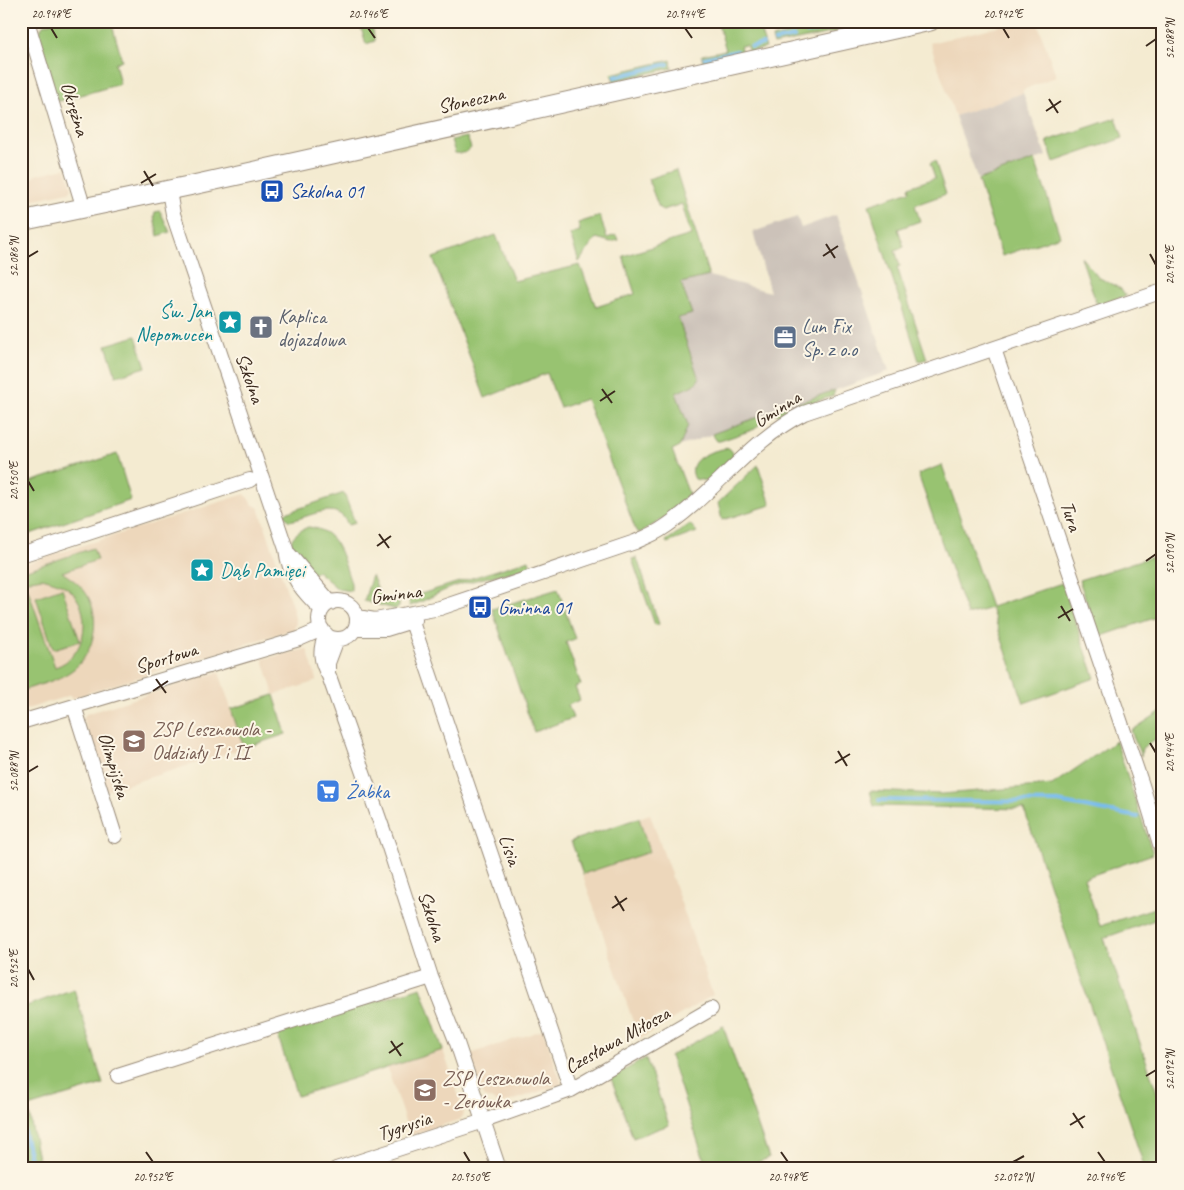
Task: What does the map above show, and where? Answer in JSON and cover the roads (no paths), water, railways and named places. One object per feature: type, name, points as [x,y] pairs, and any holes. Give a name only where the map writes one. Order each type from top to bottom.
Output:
[{"type":"main road","name":"Słoneczna","points":[[21,221],[84,209],[930,21]]},
{"type":"street","name":"Okrężna","points":[[27,21],[84,209]]},
{"type":"street","name":"Szkolna","points":[[169,190],[173,214],[286,549],[290,572],[303,591],[327,606]]},
{"type":"street","name":"Gminna","points":[[356,623],[386,629],[412,622],[440,608],[635,542],[660,530],[677,517],[761,441],[790,419],[814,408],[1163,291]]},
{"type":"street","name":"Tura","points":[[994,349],[1110,696],[1142,784],[1163,854]]},
{"type":"street","points":[[21,555],[250,480]]},
{"type":"street","points":[[347,603],[354,610],[356,623],[346,637],[328,634],[320,618],[327,606],[347,603]]},
{"type":"street","name":"Gminna","points":[[356,623],[440,608]]},
{"type":"street","name":"Lisia","points":[[412,622],[571,1090]]},
{"type":"street","name":"Szkolna","points":[[328,634],[328,676],[389,847],[431,977],[457,1043],[499,1169]]},
{"type":"street","name":"Sportowa","points":[[21,722],[299,639],[328,634]]},
{"type":"street","name":"Olimpijska","points":[[74,706],[115,836]]},
{"type":"street","points":[[118,1076],[431,977]]},
{"type":"street","name":"Czesława Miłosza","points":[[484,1121],[571,1090],[711,1009]]},
{"type":"street","name":"Tygrysia","points":[[336,1169],[484,1121]]},
{"type":"waterway","points":[[803,21],[807,33],[857,21]]},
{"type":"waterway","points":[[775,41],[794,37]]},
{"type":"waterway","points":[[751,47],[763,44]]},
{"type":"waterway","points":[[705,58],[737,51]]},
{"type":"waterway","points":[[615,77],[668,64]]},
{"type":"waterway","points":[[879,800],[1058,802],[1138,817]]},
{"type":"waterway","points":[[21,1118],[32,1169]]},
{"type":"place","name":"Szkolna 01","points":[[272,191]]},
{"type":"place","name":"Św. Jan Nepomucen","points":[[230,322]]},
{"type":"place","name":"Kaplica dojazdowa","points":[[261,327]]},
{"type":"place","name":"Lun Fix Sp. z o.o","points":[[785,337]]},
{"type":"place","name":"Dąb Pamięci","points":[[202,570]]},
{"type":"place","name":"Gminna 01","points":[[480,607]]},
{"type":"place","name":"ZSP Lesznowola - Oddziały I i II","points":[[134,741]]},
{"type":"place","name":"Żabka","points":[[328,791]]},
{"type":"place","name":"ZSP Lesznowola - Zerówka","points":[[425,1090]]}]
